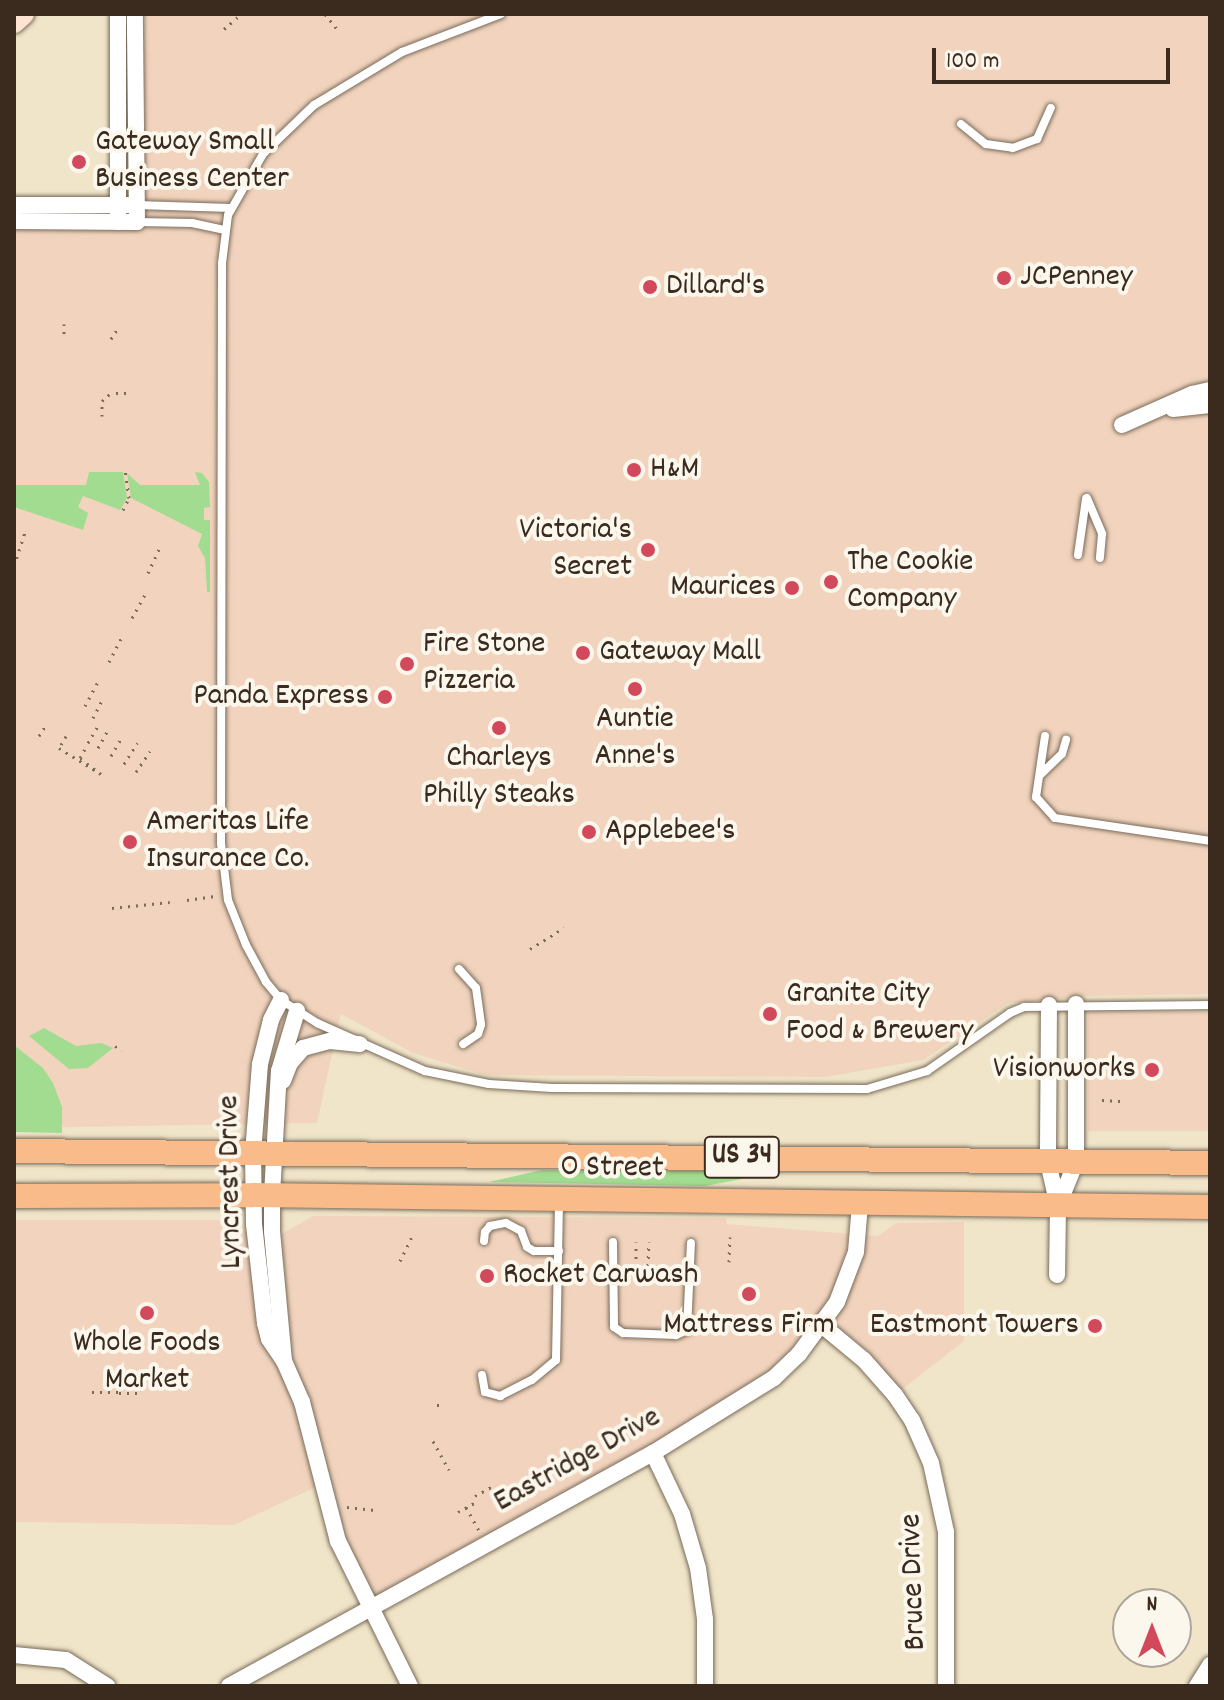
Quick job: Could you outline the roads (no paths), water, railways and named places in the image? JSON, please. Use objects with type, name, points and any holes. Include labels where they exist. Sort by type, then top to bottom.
[{"type":"main road","points":[[14,22],[23,14]]},
{"type":"main road","name":"O Street","points":[[14,1151],[1210,1163]]},
{"type":"main road","name":"O Street","points":[[14,1196],[263,1195],[1210,1207]]},
{"type":"street","points":[[118,14],[118,214]]},
{"type":"street","points":[[14,221],[137,214],[135,14]]},
{"type":"street","points":[[14,205],[118,214]]},
{"type":"street","points":[[1210,390],[1192,394],[1122,425],[1167,410],[1210,405]]},
{"type":"street","name":"Lyncrest Drive","points":[[281,1000],[271,1020],[260,1064],[265,1323],[269,1339],[284,1361],[310,1426],[332,1526],[410,1686]]},
{"type":"street","points":[[1058,1206],[1076,1162],[1076,1004]]},
{"type":"street","points":[[1049,1005],[1048,1162],[1058,1206],[1057,1275]]},
{"type":"street","name":"Lyncrest Drive","points":[[264,1152],[281,1086],[282,1054],[297,1011]]},
{"type":"street","points":[[281,1086],[290,1063],[303,1048],[330,1041],[360,1044]]},
{"type":"street","name":"Eastridge Drive","points":[[229,1686],[653,1453],[774,1378],[823,1326],[850,1274],[857,1244],[860,1204]]},
{"type":"street","name":"Bruce Drive","points":[[823,1326],[864,1360],[895,1395],[912,1420],[931,1463],[946,1532],[946,1686]]},
{"type":"street","points":[[653,1453],[682,1514],[698,1568],[705,1619],[705,1686]]},
{"type":"street","points":[[14,1655],[66,1660],[107,1686]]},
{"type":"street","points":[[1197,1686],[1210,1665]]},
{"type":"lane","points":[[501,14],[402,52],[328,95],[291,124],[263,154],[231,208],[225,230],[222,311],[222,862],[236,923],[255,964],[281,1000],[360,1044],[425,1071],[489,1084],[846,1090],[913,1078],[944,1062],[1010,1013],[1049,1005],[1210,1005]]},
{"type":"lane","points":[[961,124],[986,144],[1013,148],[1037,139],[1051,108]]},
{"type":"lane","points":[[137,214],[231,208]]},
{"type":"lane","points":[[137,214],[225,230]]},
{"type":"lane","points":[[1078,555],[1087,498],[1102,534],[1100,558]]},
{"type":"lane","points":[[1045,736],[1036,797],[1055,818],[1210,841]]},
{"type":"lane","points":[[1039,776],[1062,754],[1066,740]]},
{"type":"lane","points":[[459,969],[476,988],[481,1025],[478,1034],[463,1044]]},
{"type":"lane","points":[[482,1375],[485,1392],[500,1396],[532,1380],[556,1360],[559,1200]]},
{"type":"lane","points":[[484,1241],[485,1232],[490,1226],[506,1223],[521,1231],[527,1247],[534,1251],[559,1251]]},
{"type":"lane","points":[[613,1242],[614,1327],[623,1333],[676,1335],[687,1330],[691,1243]]},
{"type":"place","name":"Gateway Small Business Center","points":[[79,162]]},
{"type":"place","name":"JCPenney","points":[[1004,278]]},
{"type":"place","name":"Dillard's","points":[[650,287]]},
{"type":"place","name":"H&M","points":[[634,470]]},
{"type":"place","name":"Victoria's Secret","points":[[648,550]]},
{"type":"place","name":"The Cookie Company","points":[[831,582]]},
{"type":"place","name":"Maurices","points":[[792,588]]},
{"type":"place","name":"Gateway Mall","points":[[583,653]]},
{"type":"place","name":"Fire Stone Pizzeria","points":[[407,664]]},
{"type":"place","name":"Auntie Anne's","points":[[635,689]]},
{"type":"place","name":"Panda Express","points":[[385,697]]},
{"type":"place","name":"Charleys Philly Steaks","points":[[499,728]]},
{"type":"place","name":"Applebee's","points":[[589,832]]},
{"type":"place","name":"Ameritas Life Insurance Co.","points":[[130,842]]},
{"type":"place","name":"Granite City Food & Brewery","points":[[770,1014]]},
{"type":"place","name":"Visionworks","points":[[1152,1070]]},
{"type":"place","name":"Rocket Carwash","points":[[487,1276]]},
{"type":"place","name":"Mattress Firm","points":[[749,1294]]},
{"type":"place","name":"Whole Foods Market","points":[[147,1313]]},
{"type":"place","name":"Eastmont Towers","points":[[1095,1326]]}]
